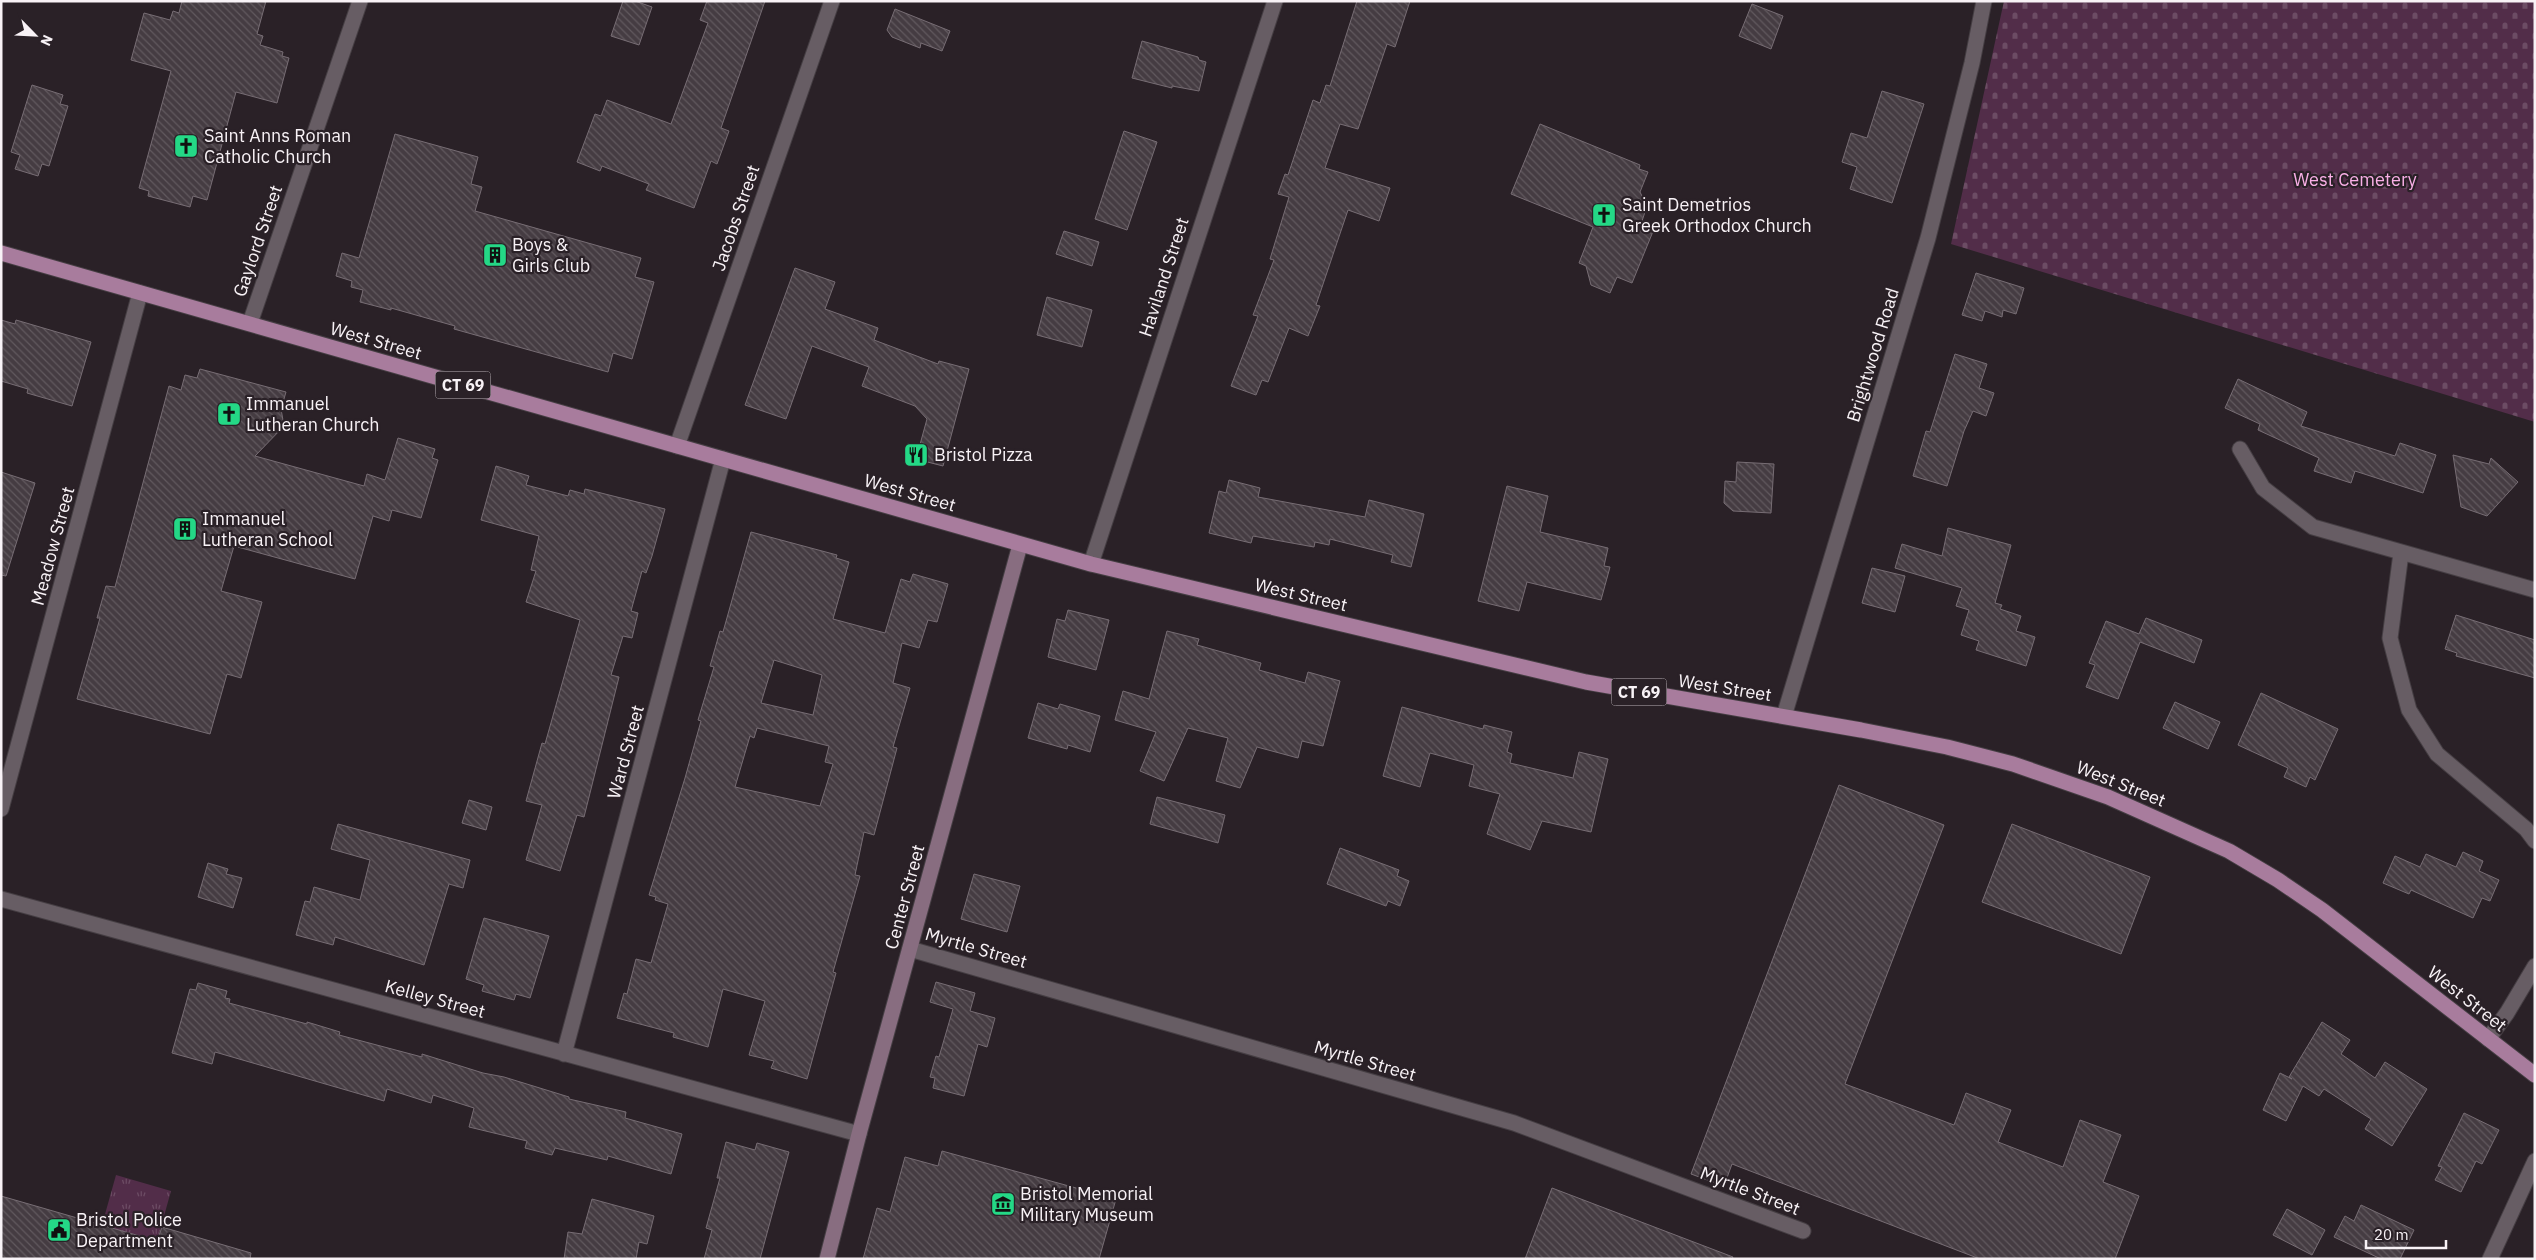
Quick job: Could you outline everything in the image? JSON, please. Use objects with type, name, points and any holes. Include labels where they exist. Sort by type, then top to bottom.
[{"type":"main road","name":"West Street","points":[[1,253],[1091,564],[1586,682],[1784,716],[1947,747],[2013,764],[2108,797],[2229,851],[2278,880],[2322,910],[2535,1076]]},
{"type":"street","name":"Gaylord Street","points":[[250,323],[360,1]]},
{"type":"street","name":"Jacobs Street","points":[[676,446],[832,1]]},
{"type":"street","name":"Haviland Street","points":[[1091,564],[1275,1]]},
{"type":"street","name":"Brightwood Road","points":[[1784,716],[1928,238],[1972,63],[1984,1]]},
{"type":"street","name":"Meadow Street","points":[[2,804],[140,293]]},
{"type":"street","points":[[2240,449],[2263,488],[2313,527],[2401,554],[2535,590]]},
{"type":"street","name":"Ward Street","points":[[564,1054],[723,459]]},
{"type":"street","name":"Center Street","points":[[827,1259],[859,1134],[1020,545]]},
{"type":"street","points":[[2401,554],[2390,638],[2408,710],[2437,754],[2526,829],[2535,840]]},
{"type":"street","name":"Kelley Street","points":[[1,899],[859,1134]]},
{"type":"street","name":"Myrtle Street","points":[[910,949],[1514,1123],[1803,1231]]},
{"type":"street","points":[[2488,1039],[2535,966]]},
{"type":"street","points":[[2490,1259],[2535,1161]]},
{"type":"green space","name":"West Cemetery","points":[[2004,1],[2535,1],[2535,422],[1951,244]]},
{"type":"green space","points":[[116,1175],[171,1191],[152,1259],[102,1225]]},
{"type":"building","name":"Saint Anns Roman Catholic Church","points":[[182,1],[266,1],[257,34],[263,36],[260,45],[283,52],[282,56],[289,58],[277,103],[236,92],[207,200],[193,196],[190,207],[148,196],[149,191],[139,188],[171,71],[131,60],[144,13],[170,20],[173,11],[179,13]]},
{"type":"building","points":[[623,1],[635,1],[652,7],[639,45],[611,36]]},
{"type":"building","points":[[707,1],[765,1],[721,128],[729,131],[717,164],[711,161],[694,208],[646,190],[649,184],[602,166],[600,171],[577,162],[595,114],[601,116],[607,100],[671,124],[708,23],[700,20]]},
{"type":"building","points":[[1357,1],[1410,1],[1395,47],[1387,44],[1358,129],[1340,124],[1325,168],[1390,188],[1379,221],[1348,210],[1316,305],[1320,306],[1308,336],[1289,328],[1268,382],[1262,380],[1256,395],[1231,386],[1258,316],[1253,315],[1274,260],[1270,259],[1289,197],[1278,194],[1285,174],[1288,175],[1313,100],[1320,103],[1326,85],[1330,86]]},
{"type":"building","points":[[1752,4],[1783,16],[1771,49],[1739,36]]},
{"type":"building","points":[[895,9],[950,31],[942,51],[921,43],[920,48],[892,37],[887,30]]},
{"type":"building","points":[[1142,41],[1198,57],[1199,60],[1206,62],[1199,91],[1172,86],[1172,88],[1132,78]]},
{"type":"building","points":[[32,85],[63,95],[60,104],[68,106],[49,166],[42,164],[38,176],[15,169],[20,155],[11,152]]},
{"type":"building","points":[[1882,91],[1924,104],[1892,203],[1850,189],[1857,167],[1842,162],[1851,133],[1867,138]]},
{"type":"building","name":"Saint Demetrios Greek Orthodox Church","points":[[1540,124],[1640,165],[1639,169],[1648,172],[1640,192],[1647,206],[1641,224],[1654,229],[1632,283],[1617,277],[1610,293],[1591,285],[1586,266],[1579,263],[1593,227],[1511,194]]},
{"type":"building","points":[[1124,131],[1157,142],[1127,230],[1095,219]]},
{"type":"building","name":"Boys & Girls Club","points":[[395,134],[478,157],[471,184],[482,187],[475,211],[641,258],[635,277],[654,282],[632,359],[613,353],[608,372],[454,329],[455,326],[391,308],[391,310],[360,302],[363,290],[351,287],[352,281],[336,276],[342,253],[359,258]]},
{"type":"building","points":[[1064,231],[1099,242],[1092,266],[1056,254]]},
{"type":"building","points":[[795,268],[835,282],[825,309],[878,328],[874,340],[938,364],[939,361],[969,369],[943,466],[916,459],[927,419],[915,406],[862,386],[869,367],[812,346],[786,419],[745,405]]},
{"type":"building","points":[[1976,273],[2024,288],[2016,314],[2003,310],[2002,317],[1985,311],[1982,321],[1962,315]]},
{"type":"building","points":[[1047,297],[1092,310],[1082,347],[1037,335]]},
{"type":"building","points":[[1,320],[15,324],[16,320],[91,342],[72,406],[27,393],[28,389],[1,381]]},
{"type":"building","points":[[1955,354],[1987,364],[1979,388],[1994,393],[1986,416],[1973,411],[1964,431],[1947,486],[1913,476],[1926,431],[1930,432]]},
{"type":"building","points":[[200,369],[286,392],[281,409],[284,426],[255,456],[364,486],[367,474],[385,480],[398,438],[435,449],[432,458],[438,460],[421,518],[392,510],[389,521],[373,516],[355,579],[234,546],[221,591],[262,602],[241,678],[227,674],[210,734],[77,699],[100,618],[97,618],[106,586],[115,587],[169,386],[181,390],[185,375],[197,378]]},
{"type":"building","points":[[2238,379],[2307,412],[2301,426],[2395,456],[2400,443],[2436,455],[2423,493],[2355,471],[2351,483],[2314,471],[2319,458],[2258,430],[2260,424],[2225,408]]},
{"type":"building","points":[[2453,455],[2489,464],[2491,458],[2518,482],[2487,516],[2461,507]]},
{"type":"building","points":[[1737,462],[1774,464],[1771,513],[1733,511],[1724,503],[1725,481],[1736,482]]},
{"type":"building","points":[[496,466],[529,476],[526,485],[568,496],[570,490],[584,494],[585,489],[665,509],[652,556],[646,573],[642,571],[631,611],[638,613],[632,638],[623,636],[611,675],[619,677],[584,817],[577,815],[560,871],[526,860],[542,805],[526,801],[542,743],[545,744],[580,620],[526,602],[536,571],[531,570],[539,536],[481,520]]},
{"type":"building","points":[[1,472],[35,483],[6,576],[1,575]]},
{"type":"building","points":[[1229,480],[1260,488],[1258,497],[1365,517],[1369,500],[1424,514],[1411,567],[1391,562],[1393,555],[1330,539],[1329,545],[1315,542],[1314,547],[1253,536],[1251,543],[1209,533],[1219,491],[1226,493]]},
{"type":"building","points":[[1507,486],[1548,496],[1540,532],[1608,548],[1604,566],[1610,567],[1601,600],[1527,582],[1519,611],[1478,601]]},
{"type":"building","points":[[1948,528],[2011,545],[1995,603],[2002,605],[2000,609],[2021,616],[2016,631],[2035,637],[2026,666],[1976,650],[1979,641],[1961,635],[1969,610],[1956,606],[1962,588],[1895,568],[1902,544],[1942,556]]},
{"type":"building","points":[[751,532],[837,555],[836,558],[849,562],[833,619],[885,633],[901,579],[910,582],[913,574],[948,584],[937,622],[928,620],[919,648],[902,643],[893,683],[910,688],[893,747],[897,748],[874,835],[864,832],[855,875],[860,876],[833,972],[836,973],[807,1079],[771,1068],[774,1061],[749,1055],[765,1001],[723,989],[708,1047],[673,1037],[674,1033],[617,1018],[624,993],[627,994],[636,959],[651,963],[668,904],[655,900],[656,897],[649,895],[701,721],[698,720],[714,667],[710,666],[720,631],[723,632]],"holes":[[[774,660],[822,675],[813,715],[761,703]],[[757,728],[829,746],[825,762],[833,764],[820,806],[735,787],[750,736],[754,738]]]},
{"type":"building","points":[[1872,568],[1905,576],[1895,612],[1862,603]]},
{"type":"building","points":[[1068,610],[1109,620],[1096,670],[1048,657],[1057,619],[1065,621]]},
{"type":"building","points":[[2456,615],[2535,640],[2535,678],[2456,656],[2457,653],[2445,649]]},
{"type":"building","points":[[2146,618],[2202,640],[2194,663],[2140,642],[2118,699],[2086,687],[2095,665],[2089,663],[2106,621],[2139,634]]},
{"type":"building","points":[[1167,631],[1199,639],[1197,645],[1261,663],[1259,670],[1305,683],[1308,672],[1340,681],[1323,746],[1302,741],[1298,758],[1257,747],[1240,788],[1216,781],[1228,738],[1188,728],[1164,781],[1140,771],[1156,732],[1115,720],[1123,691],[1149,699]]},
{"type":"building","points":[[2261,693],[2338,729],[2315,780],[2310,777],[2306,787],[2284,777],[2288,768],[2238,745]]},
{"type":"building","points":[[2175,702],[2220,722],[2208,749],[2163,728]]},
{"type":"building","points":[[1038,703],[1058,709],[1060,704],[1100,716],[1090,752],[1068,745],[1067,749],[1028,738]]},
{"type":"building","points":[[1402,707],[1483,729],[1484,725],[1512,732],[1507,752],[1512,754],[1510,763],[1573,778],[1579,752],[1608,759],[1591,832],[1542,821],[1530,850],[1487,834],[1500,794],[1469,786],[1474,765],[1430,753],[1420,787],[1383,776]]},
{"type":"building","points":[[1839,785],[1944,825],[1845,1084],[1954,1125],[1966,1093],[2011,1110],[1998,1142],[2063,1167],[2080,1120],[2121,1135],[2103,1182],[2139,1196],[2115,1259],[1980,1259],[1732,1164],[1724,1186],[1691,1174]]},
{"type":"building","points":[[1157,797],[1225,815],[1218,843],[1150,824]]},
{"type":"building","points":[[469,800],[492,807],[486,830],[462,823]]},
{"type":"building","points":[[338,824],[470,860],[463,888],[449,884],[424,965],[335,937],[333,945],[296,935],[305,901],[310,902],[314,887],[360,900],[370,860],[331,849]]},
{"type":"building","points":[[2012,824],[2150,877],[2121,954],[1982,902]]},
{"type":"building","points":[[1340,848],[1399,870],[1397,876],[1409,881],[1400,906],[1388,901],[1386,906],[1327,884]]},
{"type":"building","points":[[2463,852],[2483,861],[2479,871],[2499,880],[2490,901],[2482,898],[2473,918],[2411,890],[2409,894],[2383,883],[2395,856],[2420,867],[2426,854],[2456,867]]},
{"type":"building","points":[[208,863],[228,869],[226,874],[242,878],[233,908],[198,897]]},
{"type":"building","points":[[974,874],[1020,886],[1007,932],[961,919]]},
{"type":"building","points":[[484,918],[549,936],[530,998],[516,994],[514,1000],[482,991],[484,985],[466,979]]},
{"type":"building","points":[[936,982],[975,993],[970,1011],[995,1018],[987,1047],[978,1044],[964,1096],[933,1088],[935,1078],[930,1077],[936,1056],[939,1057],[953,1009],[930,1002]]},
{"type":"building","points":[[198,983],[227,991],[225,998],[230,999],[229,1003],[307,1024],[307,1022],[340,1032],[339,1035],[422,1057],[422,1054],[483,1073],[504,1077],[569,1097],[569,1099],[626,1112],[625,1118],[682,1134],[671,1174],[608,1156],[607,1160],[555,1148],[552,1155],[525,1148],[527,1141],[469,1127],[474,1108],[433,1095],[431,1103],[387,1089],[384,1101],[215,1052],[212,1064],[172,1053],[190,989],[196,990]]},
{"type":"building","points":[[2322,1022],[2350,1040],[2341,1054],[2375,1078],[2385,1062],[2427,1089],[2392,1146],[2365,1129],[2371,1119],[2324,1089],[2319,1096],[2303,1086],[2286,1121],[2263,1110],[2280,1073],[2292,1079],[2289,1077]]},
{"type":"building","points":[[2464,1113],[2499,1130],[2482,1164],[2476,1161],[2461,1192],[2435,1180],[2442,1167],[2438,1166]]},
{"type":"building","points":[[726,1142],[755,1150],[757,1143],[789,1152],[760,1259],[704,1259],[712,1230],[706,1228],[720,1178],[717,1178]]},
{"type":"building","name":"Bristol Memorial Military Museum","points":[[942,1151],[1116,1199],[1099,1259],[863,1259],[877,1208],[890,1212],[905,1157],[938,1166]]},
{"type":"building","points":[[1552,1188],[1733,1257],[1732,1259],[1525,1259]]},
{"type":"building","name":"Bristol Police Department","points":[[1,1196],[157,1241],[162,1227],[251,1253],[250,1259],[1,1259]]},
{"type":"building","points":[[592,1199],[654,1216],[647,1244],[639,1242],[636,1259],[564,1259],[568,1232],[582,1234]]},
{"type":"building","points":[[2361,1205],[2414,1230],[2400,1259],[2381,1259],[2334,1237],[2345,1216],[2354,1221]]},
{"type":"building","points":[[2287,1209],[2325,1230],[2312,1255],[2273,1235]]},
{"type":"place","name":"Saint Anns Roman Catholic Church","points":[[186,146]]},
{"type":"place","name":"Saint Demetrios Greek Orthodox Church","points":[[1604,215]]},
{"type":"place","name":"Boys & Girls Club","points":[[495,255]]},
{"type":"place","name":"Immanuel Lutheran Church","points":[[229,414]]},
{"type":"place","name":"Bristol Pizza","points":[[916,455]]},
{"type":"place","name":"Immanuel Lutheran School","points":[[185,529]]},
{"type":"place","name":"Bristol Memorial Military Museum","points":[[1003,1204]]},
{"type":"place","name":"Bristol Police Department","points":[[59,1230]]}]
